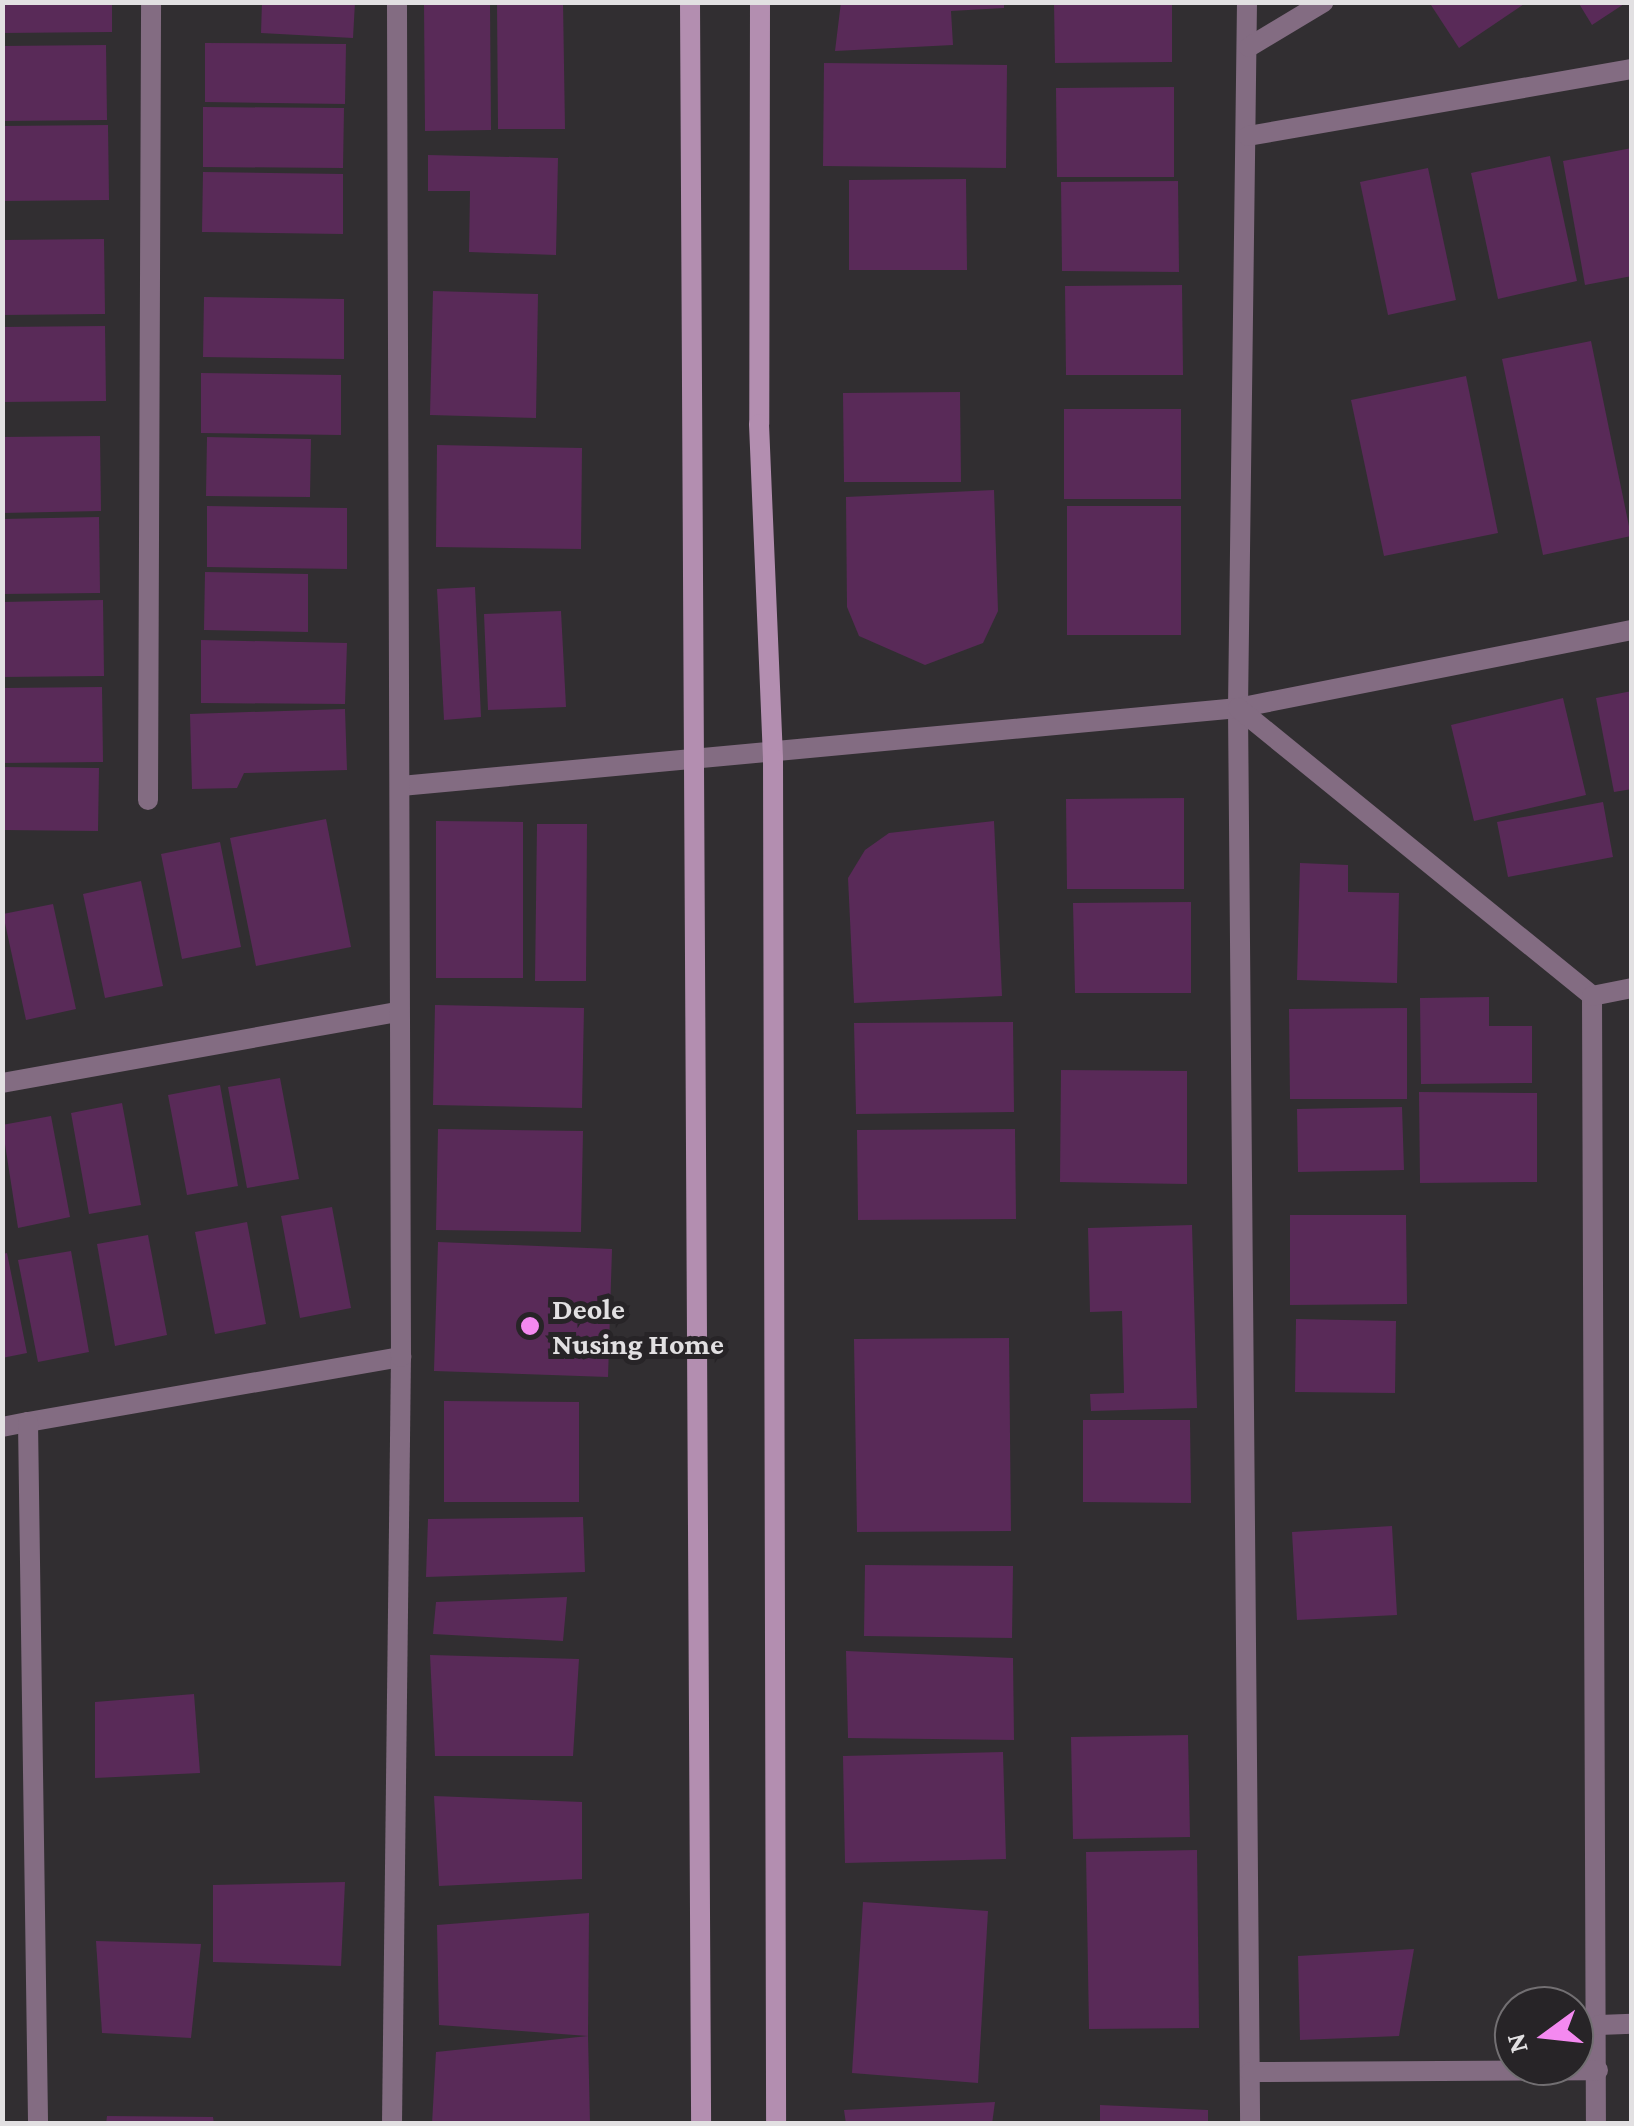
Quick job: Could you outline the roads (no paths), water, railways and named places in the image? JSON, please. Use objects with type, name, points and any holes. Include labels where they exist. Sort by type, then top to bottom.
[{"type":"main road","points":[[690,2],[688,759],[701,2124]]},
{"type":"main road","points":[[760,2],[760,424],[773,758],[776,2124]]},
{"type":"street","points":[[148,800],[151,2]]},
{"type":"street","points":[[392,2124],[401,1357],[397,2]]},
{"type":"street","points":[[1247,2],[1238,708],[1250,2124]]},
{"type":"street","points":[[1249,47],[1324,2]]},
{"type":"street","points":[[1248,136],[1632,70]]},
{"type":"street","points":[[401,786],[688,759],[773,758],[1238,708],[1632,630]]},
{"type":"street","points":[[1238,708],[1592,996]]},
{"type":"street","points":[[1592,996],[1632,988]]},
{"type":"street","points":[[1592,996],[1599,2025],[1596,2124]]},
{"type":"street","points":[[2,1083],[398,1012]]},
{"type":"street","points":[[2,1426],[401,1357]]},
{"type":"street","points":[[28,1422],[38,2124]]},
{"type":"street","points":[[1599,2025],[1632,2024]]},
{"type":"street","points":[[1250,2072],[1598,2070]]},
{"type":"place","name":"Deole Nusing Home","points":[[530,1326]]}]
